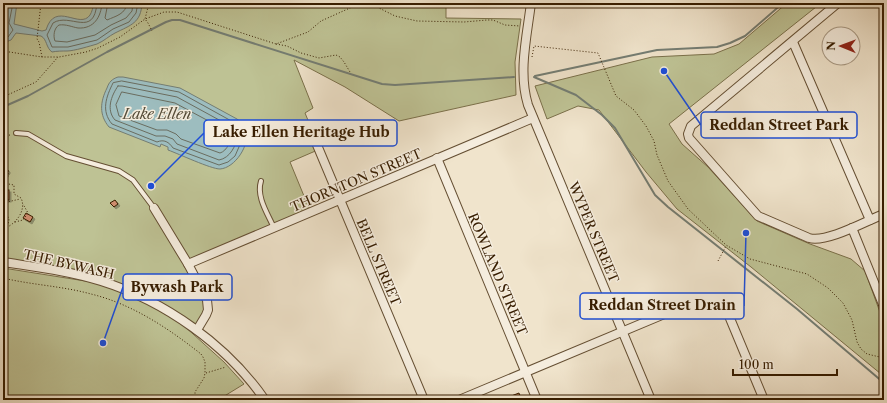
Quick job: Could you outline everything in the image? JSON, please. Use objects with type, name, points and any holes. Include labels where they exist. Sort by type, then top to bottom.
[{"type":"street","name":"WYPER STREET","points":[[531,3],[527,59],[523,75],[528,105],[651,400]]},
{"type":"street","points":[[838,3],[691,126],[688,134],[691,142],[754,212],[763,219],[814,239],[824,238],[884,214]]},
{"type":"street","points":[[793,42],[870,220]]},
{"type":"street","name":"THORNTON STREET","points":[[188,264],[534,118]]},
{"type":"street","name":"BELL STREET","points":[[312,133],[424,400]]},
{"type":"street","name":"ROWLAND STREET","points":[[437,158],[537,400]]},
{"type":"street","points":[[154,208],[188,264],[204,294],[208,305],[206,315],[197,330]]},
{"type":"street","points":[[852,228],[884,307]]},
{"type":"street","name":"THE BYWASH","points":[[3,262],[41,268],[101,281],[137,295],[168,311],[197,330],[234,364],[263,397]]},
{"type":"street","points":[[459,400],[693,302],[710,299],[720,305],[732,323],[764,400]]},
{"type":"lane","points":[[16,133],[28,134],[66,156],[119,171],[133,180],[154,208]]},
{"type":"lane","points":[[261,181],[259,188],[260,195],[274,228]]},
{"type":"path","points":[[41,3],[37,37],[40,42],[42,57]]},
{"type":"path","points":[[144,19],[149,3]]},
{"type":"path","points":[[276,44],[308,32],[321,21],[361,3]]},
{"type":"path","points":[[369,3],[394,16],[417,21],[464,22],[494,20],[505,25],[522,26]]},
{"type":"path","points":[[3,51],[42,57],[59,57],[98,48],[120,37],[144,19],[164,12],[172,11],[276,44],[287,46],[300,53],[319,58],[336,55],[342,59],[350,72]]},
{"type":"path","points":[[144,19],[152,31]]},
{"type":"path","points":[[527,59],[532,58],[534,46],[598,53],[616,96],[634,110],[646,126],[654,141],[661,165],[668,181],[688,209],[726,246],[750,259],[806,274],[828,288],[843,302],[852,320],[857,342],[862,349],[867,354],[884,358]]},
{"type":"path","points":[[3,97],[36,82],[59,57]]},
{"type":"path","points":[[3,136],[9,136],[16,133]]},
{"type":"path","points":[[3,144],[9,136]]},
{"type":"path","points":[[3,163],[8,170],[6,184]]},
{"type":"path","points":[[3,187],[3,183],[14,185],[14,194],[21,198],[21,211],[15,222]]},
{"type":"path","points":[[3,203],[21,198]]},
{"type":"path","points":[[3,229],[15,222],[23,220],[28,213],[22,203]]},
{"type":"path","points":[[3,212],[7,215],[9,220],[8,225],[3,229]]},
{"type":"path","points":[[719,261],[726,246]]},
{"type":"path","points":[[3,278],[92,294],[128,307],[172,332],[201,354],[205,362],[204,378],[195,392],[195,400]]},
{"type":"path","points":[[205,373],[234,364]]},
{"type":"green space","points":[[3,3],[446,3],[446,18],[521,19],[515,62],[516,95],[399,121],[345,87],[294,60],[313,108],[305,113],[320,149],[290,162],[311,213],[189,265],[208,300],[198,330],[182,319],[101,281],[3,261]]},
{"type":"green space","points":[[787,3],[821,3],[669,124],[682,144],[708,167],[757,221],[810,244],[851,259],[865,271],[881,315],[884,328],[881,374],[751,267],[677,209],[646,172],[599,110],[578,106],[547,119],[535,86],[652,57],[714,54],[739,44]]},
{"type":"green space","points":[[3,268],[98,283],[143,301],[182,324],[224,362],[244,384],[218,400],[3,400]]},
{"type":"water","points":[[3,3],[17,3],[14,24],[42,31],[46,30],[50,21],[55,17],[61,16],[86,19],[91,14],[94,3],[142,3],[140,15],[134,22],[100,43],[74,50],[52,52],[41,36],[16,33],[11,40],[3,43]]},
{"type":"water","name":"Lake Ellen","points":[[118,77],[180,88],[237,119],[245,127],[247,137],[246,143],[240,155],[231,165],[220,169],[202,164],[168,150],[168,147],[161,144],[160,147],[109,127],[103,118],[102,103],[109,84],[112,80]]},
{"type":"building","points":[[5,168],[8,170],[6,174],[3,173]]},
{"type":"building","points":[[3,190],[9,190],[9,200],[3,200]]},
{"type":"building","points":[[115,200],[118,204],[114,207],[110,203]]},
{"type":"building","points":[[26,213],[33,217],[30,222],[23,218]]},
{"type":"building","points":[[519,393],[521,400],[519,400],[517,396],[507,400],[506,398]]},
{"type":"building","points":[[517,396],[519,400],[508,400]]},
{"type":"waterway","points":[[535,76],[657,50],[717,47],[745,36],[783,3]]},
{"type":"waterway","points":[[3,107],[28,96],[107,52],[172,20],[180,20],[382,84],[395,85],[514,77]]},
{"type":"waterway","points":[[534,77],[576,95],[602,115],[615,128],[655,195],[668,207],[797,309],[884,383]]},
{"type":"place","name":"Reddan Street Park","points":[[664,71]]},
{"type":"place","name":"Lake Ellen Heritage Hub","points":[[151,186]]},
{"type":"place","name":"Reddan Street Drain","points":[[746,233]]},
{"type":"place","name":"Bywash Park","points":[[103,343]]}]
